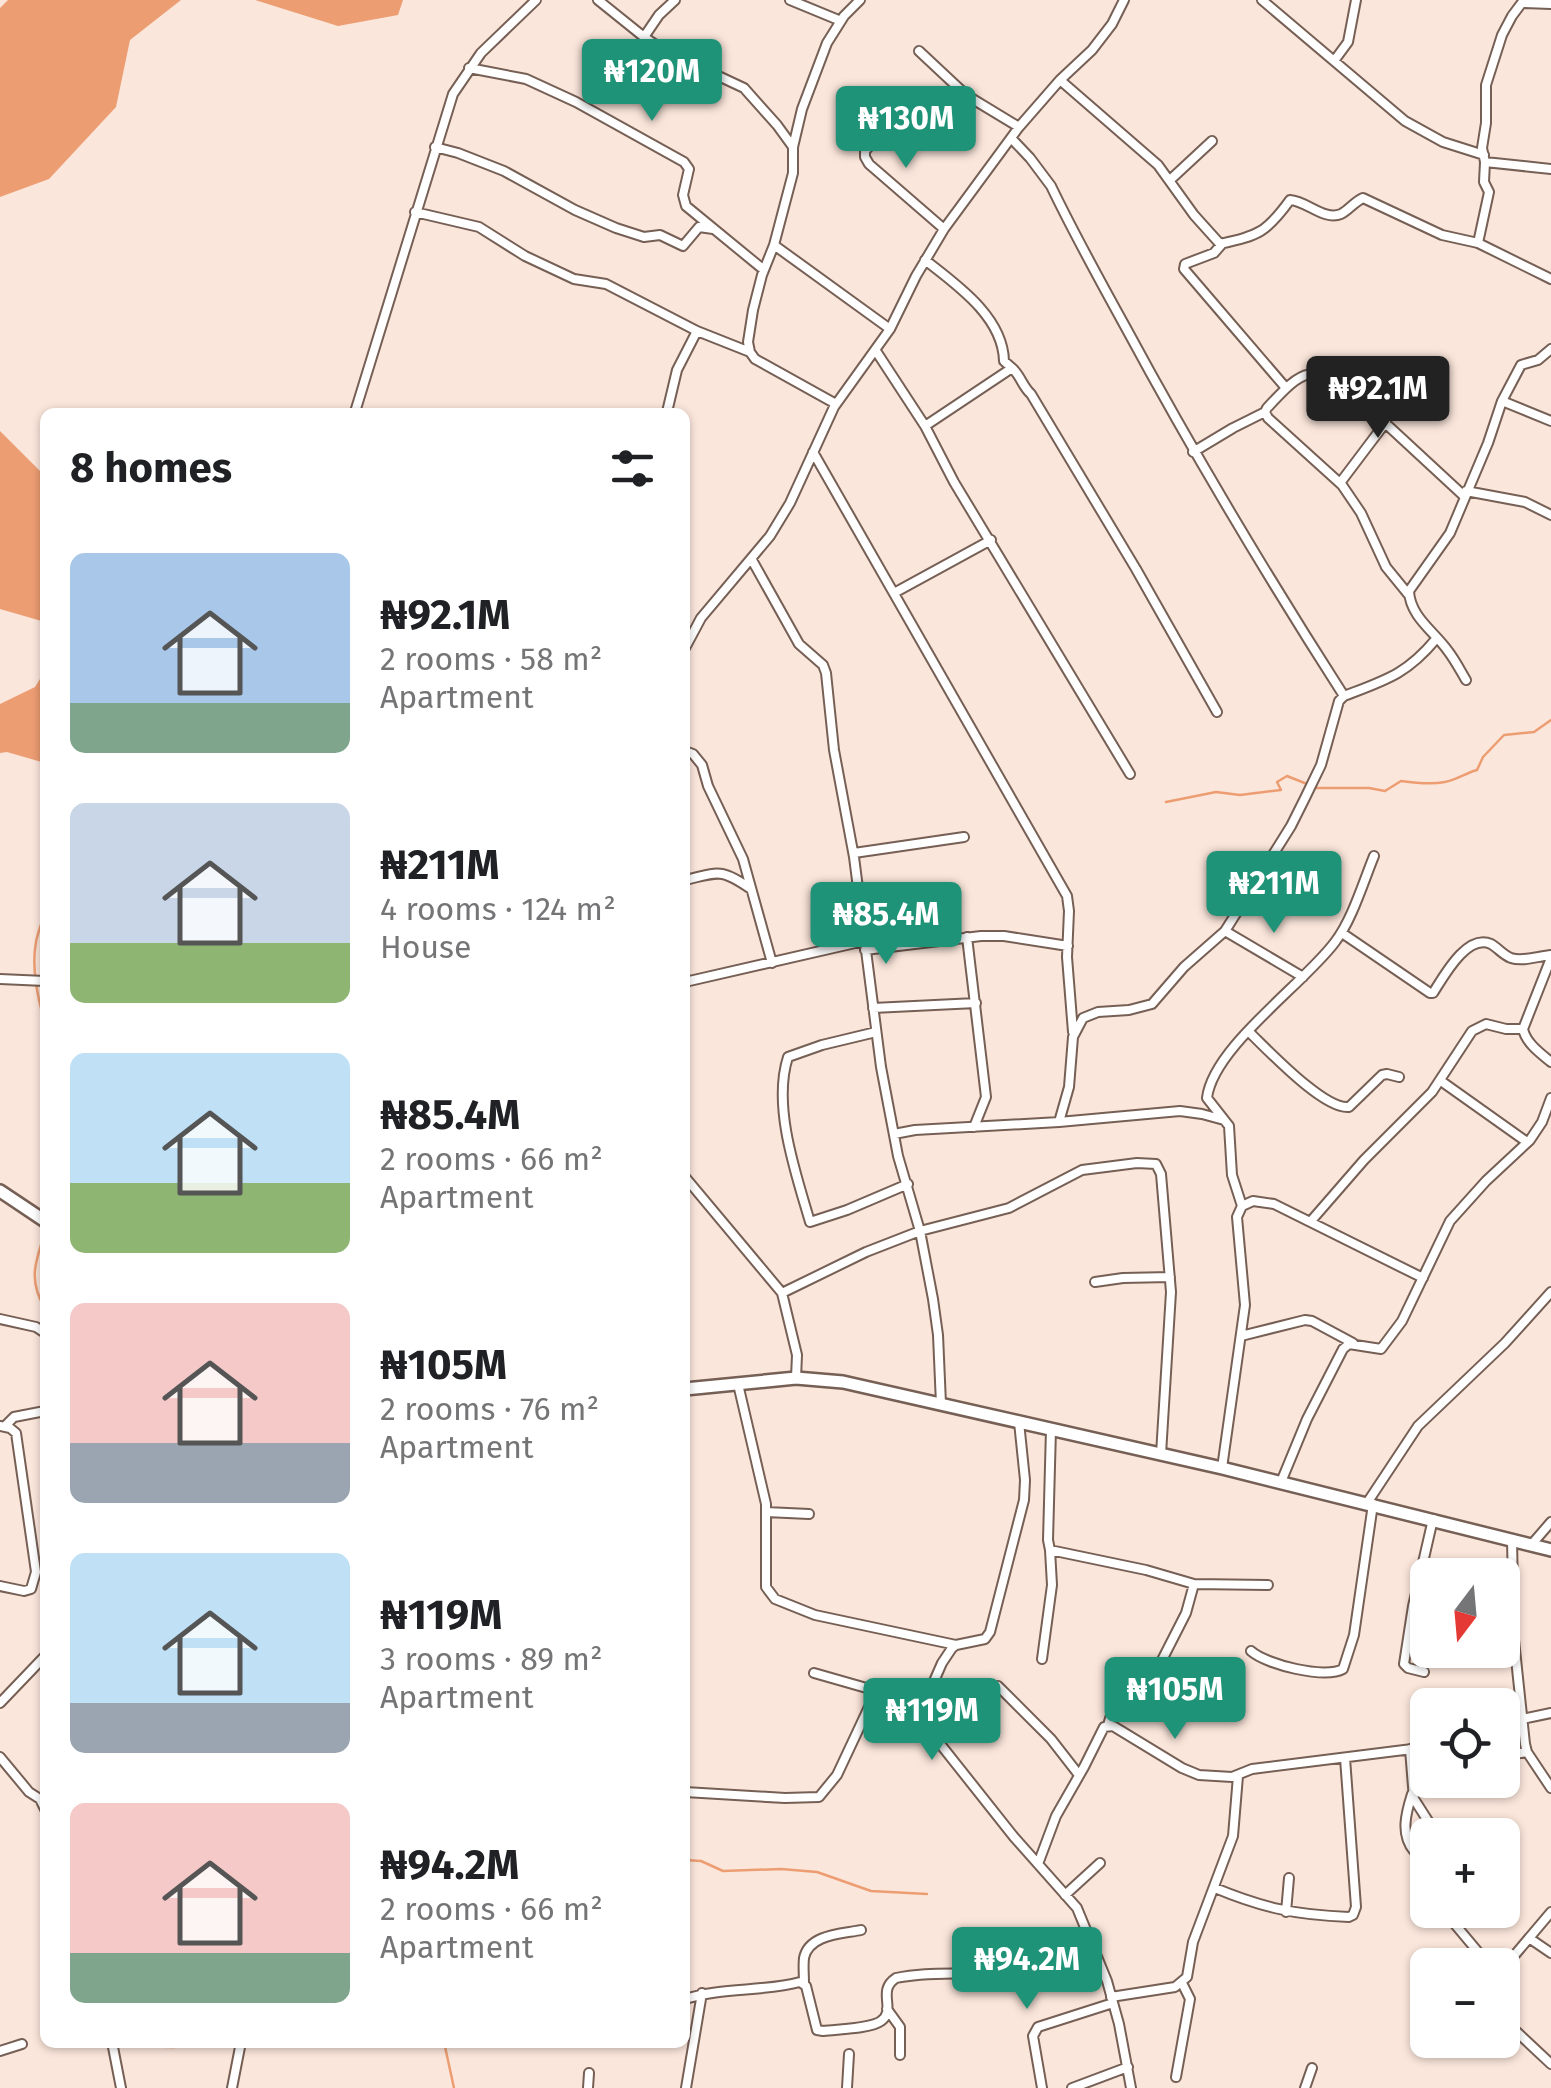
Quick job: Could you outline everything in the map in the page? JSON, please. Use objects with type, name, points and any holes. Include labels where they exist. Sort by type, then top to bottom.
[{"type":"main road","points":[[0,1191],[40,1218]]},
{"type":"main road","points":[[690,1389],[796,1378],[843,1382],[1222,1468],[1551,1550]]},
{"type":"street","points":[[356,408],[453,94],[481,53],[536,0]]},
{"type":"street","points":[[598,0],[665,50],[744,88],[792,147]]},
{"type":"street","points":[[644,37],[659,15],[676,0]]},
{"type":"street","points":[[790,0],[841,21]]},
{"type":"street","points":[[836,404],[755,359],[748,342],[753,310],[793,173],[792,147],[802,108],[827,43],[860,0]]},
{"type":"street","points":[[690,636],[770,536],[790,503],[836,404],[890,329],[944,230],[1019,127],[1092,50],[1124,0]]},
{"type":"street","points":[[1262,0],[1406,121],[1484,158],[1551,169]]},
{"type":"street","points":[[1334,61],[1348,42],[1356,0]]},
{"type":"street","points":[[1478,244],[1489,192],[1484,182],[1486,85],[1502,36],[1524,1],[1551,4]]},
{"type":"street","points":[[919,52],[966,95],[1019,127]]},
{"type":"street","points":[[469,68],[526,79],[684,162],[689,169],[683,202],[764,270]]},
{"type":"street","points":[[1060,80],[1158,165],[1220,244]]},
{"type":"street","points":[[901,111],[865,150],[865,157],[944,230]]},
{"type":"street","points":[[1010,138],[1051,186],[1193,452],[1344,696]]},
{"type":"street","points":[[1170,180],[1212,141]]},
{"type":"street","points":[[435,148],[504,171],[575,210],[644,237],[660,235],[683,246],[699,227],[713,228]]},
{"type":"street","points":[[1220,244],[1258,234],[1270,226],[1290,200],[1296,199],[1322,213],[1339,215],[1363,198],[1442,234],[1478,244],[1551,279]]},
{"type":"street","points":[[415,212],[487,230],[524,256],[574,280],[606,284],[696,331],[750,352]]},
{"type":"street","points":[[1220,244],[1214,253],[1185,264],[1184,270],[1286,388]]},
{"type":"street","points":[[774,245],[890,329]]},
{"type":"street","points":[[925,260],[961,288],[986,315],[1004,361],[1019,374],[1217,712]]},
{"type":"street","points":[[667,408],[677,370],[696,331]]},
{"type":"street","points":[[1408,594],[1445,542],[1502,401],[1521,365],[1538,360],[1551,350]]},
{"type":"street","points":[[876,351],[926,426],[954,482],[1130,774]]},
{"type":"street","points":[[926,426],[1012,368]]},
{"type":"street","points":[[1193,452],[1266,412],[1286,388],[1310,372],[1341,385],[1465,494],[1525,502],[1551,515]]},
{"type":"street","points":[[1502,401],[1551,421]]},
{"type":"street","points":[[1266,412],[1340,483],[1361,513],[1386,567],[1466,680]]},
{"type":"street","points":[[1340,483],[1386,422]]},
{"type":"street","points":[[813,452],[1067,896],[1073,1037],[1069,1087],[1059,1122]]},
{"type":"street","points":[[894,593],[990,540]]},
{"type":"street","points":[[752,560],[799,644],[823,665],[826,673],[876,1032],[894,1134],[920,1231],[938,1335],[941,1404]]},
{"type":"street","points":[[1073,1037],[1083,1018],[1152,1004],[1184,967],[1225,932],[1306,798],[1344,696],[1402,672],[1418,661],[1436,639]]},
{"type":"street","points":[[690,752],[702,765],[743,859],[772,964]]},
{"type":"street","points":[[854,853],[964,837]]},
{"type":"street","points":[[1222,1468],[1246,1305],[1237,1217],[1242,1206],[1232,1175],[1230,1133],[1209,1102],[1208,1089],[1218,1067],[1248,1032],[1342,934],[1374,856]]},
{"type":"street","points":[[690,879],[724,873],[751,890]]},
{"type":"street","points":[[1225,932],[1303,977]]},
{"type":"street","points":[[1342,934],[1430,993],[1474,943],[1486,942],[1512,958],[1551,956],[1523,1029],[1524,1035],[1551,1062]]},
{"type":"street","points":[[690,981],[865,946],[1004,936],[1068,946]]},
{"type":"street","points":[[967,937],[986,1097],[974,1127]]},
{"type":"street","points":[[0,979],[39,981]]},
{"type":"street","points":[[873,1008],[976,1003]]},
{"type":"street","points":[[1311,1221],[1441,1080],[1472,1031],[1486,1024],[1523,1029]]},
{"type":"street","points":[[876,1032],[788,1057],[784,1115],[794,1163],[810,1222],[908,1184]]},
{"type":"street","points":[[1248,1032],[1283,1066],[1342,1108],[1350,1107],[1382,1075],[1399,1077]]},
{"type":"street","points":[[1441,1080],[1528,1142]]},
{"type":"street","points":[[1281,1482],[1326,1378],[1346,1346],[1381,1350],[1402,1321],[1450,1220],[1528,1142],[1542,1122],[1551,1098]]},
{"type":"street","points":[[894,1134],[1180,1111],[1224,1120]]},
{"type":"street","points":[[782,1293],[920,1231],[1009,1208],[1082,1170],[1151,1163],[1158,1166],[1161,1174],[1170,1277],[1162,1454]]},
{"type":"street","points":[[690,1184],[782,1293],[797,1355],[796,1378]]},
{"type":"street","points":[[1242,1206],[1265,1202],[1423,1278]]},
{"type":"street","points":[[1095,1282],[1170,1277]]},
{"type":"street","points":[[1251,1651],[1267,1662],[1285,1666],[1334,1673],[1343,1668],[1354,1635],[1370,1504],[1418,1426],[1505,1343],[1551,1292]]},
{"type":"street","points":[[0,1319],[40,1330]]},
{"type":"street","points":[[1241,1336],[1305,1320],[1357,1346]]},
{"type":"street","points":[[738,1384],[763,1490],[766,1587],[775,1599],[815,1615],[956,1645],[985,1639],[995,1616],[1024,1500],[1019,1422]]},
{"type":"street","points":[[0,1586],[31,1589],[36,1572],[16,1432],[2,1426],[14,1417],[40,1412]]},
{"type":"street","points":[[1042,1660],[1053,1576],[1048,1540],[1051,1429]]},
{"type":"street","points":[[766,1512],[809,1514]]},
{"type":"street","points":[[1424,1672],[1404,1664],[1433,1520]]},
{"type":"street","points":[[1532,1544],[1551,1522]]},
{"type":"street","points":[[1512,1539],[1514,1640],[1522,1718],[1528,1752],[1551,1788]]},
{"type":"street","points":[[1050,1550],[1194,1584],[1268,1584]]},
{"type":"street","points":[[1038,1864],[1056,1816],[1108,1725],[1128,1676],[1160,1664],[1186,1613],[1194,1584]]},
{"type":"street","points":[[956,1645],[942,1663],[926,1706],[929,1724],[941,1745],[1077,1908],[1112,2000],[1131,2088]]},
{"type":"street","points":[[0,1703],[40,1661]]},
{"type":"street","points":[[1155,1668],[1190,1699],[1228,1694]]},
{"type":"street","points":[[814,1673],[926,1706]]},
{"type":"street","points":[[998,1686],[1050,1739],[1079,1776]]},
{"type":"street","points":[[690,1792],[819,1796],[837,1776],[876,1692]]},
{"type":"street","points":[[1522,1718],[1551,1713]]},
{"type":"street","points":[[1108,1725],[1199,1775],[1238,1776],[1252,1769],[1410,1749]]},
{"type":"street","points":[[1520,1753],[1528,1752]]},
{"type":"street","points":[[0,1757],[30,1792],[40,1797]]},
{"type":"street","points":[[1215,1888],[1248,1902],[1308,1916],[1349,1917],[1355,1912],[1345,1758]]},
{"type":"street","points":[[1042,2088],[1034,2030],[1112,2000],[1176,1987],[1187,1977],[1194,1942],[1233,1836],[1238,1776]]},
{"type":"street","points":[[1410,1844],[1406,1838],[1406,1818],[1411,1798]]},
{"type":"street","points":[[1065,1895],[1100,1863]]},
{"type":"street","points":[[1286,1912],[1289,1878]]},
{"type":"street","points":[[1520,1949],[1551,1912]]},
{"type":"street","points":[[1458,1928],[1475,1948]]},
{"type":"street","points":[[861,1930],[817,1939],[806,1952],[804,1983],[814,2026],[822,2032],[879,2023],[888,2009]]},
{"type":"street","points":[[900,2055],[900,2027],[888,2009],[886,1993],[890,1980],[1014,1968],[1039,1960],[1088,1934]]},
{"type":"street","points":[[1529,1938],[1551,1954]]},
{"type":"street","points":[[690,1997],[804,1983]]},
{"type":"street","points":[[1176,2077],[1190,1998],[1182,1983]]},
{"type":"street","points":[[686,2088],[702,1993]]},
{"type":"street","points":[[1520,2035],[1551,2064]]},
{"type":"street","points":[[0,2051],[22,2044]]},
{"type":"street","points":[[113,2048],[121,2088]]},
{"type":"street","points":[[232,2088],[240,2048]]},
{"type":"street","points":[[846,2088],[849,2054]]},
{"type":"street","points":[[1072,2088],[1128,2066]]},
{"type":"street","points":[[1305,2088],[1312,2068]]},
{"type":"street","points":[[588,2088],[589,2073]]},
{"type":"shaded area","points":[[8,0],[181,0],[130,40],[116,107],[49,179],[0,197],[0,8]]},
{"type":"shaded area","points":[[255,0],[403,0],[398,15],[338,26]]},
{"type":"shaded area","points":[[0,431],[40,471],[40,621],[0,609]]},
{"type":"shaded area","points":[[40,679],[40,762],[0,753],[0,704],[35,687]]},
{"type":"waterway","points":[[1316,788],[1385,791],[1401,781],[1449,781],[1477,770],[1483,757],[1504,735],[1534,732],[1551,720]]},
{"type":"waterway","points":[[1166,802],[1216,792],[1240,795],[1281,790],[1277,782],[1287,776],[1307,784]]},
{"type":"waterway","points":[[40,928],[34,963],[40,1003]]},
{"type":"waterway","points":[[40,1247],[35,1271],[40,1298]]},
{"type":"waterway","points":[[690,1860],[723,1871],[817,1872],[871,1891],[927,1894]]},
{"type":"waterway","points":[[445,2048],[454,2088]]}]
